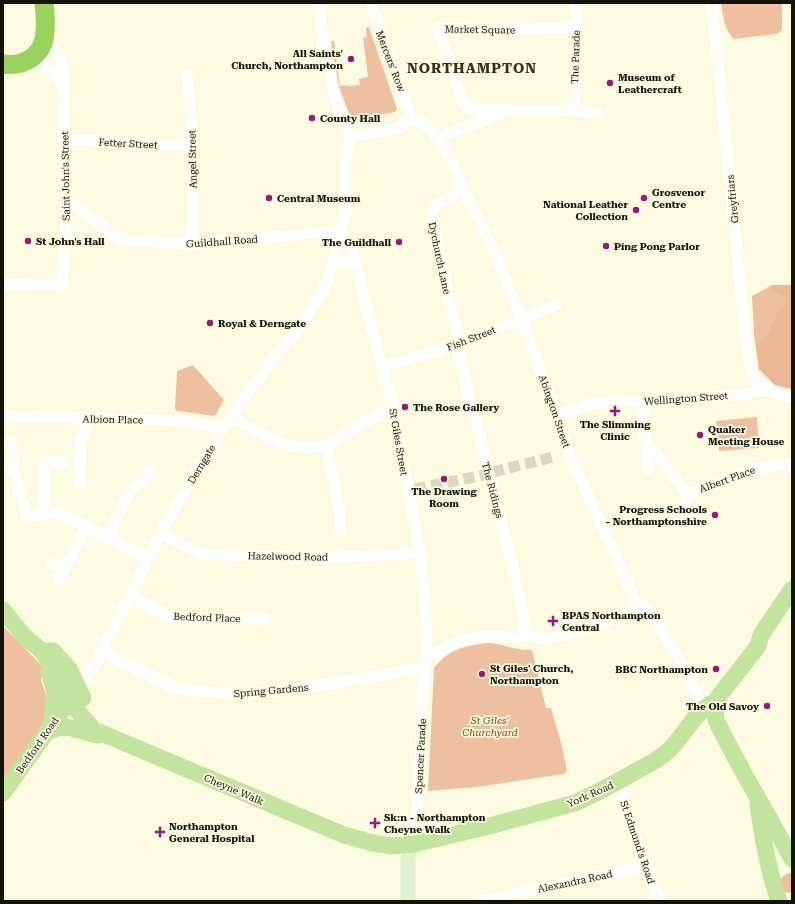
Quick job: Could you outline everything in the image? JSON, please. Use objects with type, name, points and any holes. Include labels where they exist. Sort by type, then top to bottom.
[{"type":"highway","name":"Saint John's Street","points":[[44,3],[45,33]]},
{"type":"highway","points":[[3,64],[20,64],[30,60],[40,50],[45,33]]},
{"type":"main road","points":[[758,646],[761,635],[792,589]]},
{"type":"main road","points":[[781,896],[779,873],[792,861],[773,823],[757,797],[719,726],[710,704],[719,696],[758,646],[767,640],[792,608]]},
{"type":"main road","points":[[3,610],[24,636],[44,656],[55,693],[50,728],[72,727],[96,735],[109,735]]},
{"type":"main road","name":"Cheyne Walk","points":[[44,656],[53,651],[69,670],[75,693],[75,708],[94,730],[344,835],[391,846],[414,844]]},
{"type":"main road","name":"Bedford Road","points":[[3,793],[75,693]]},
{"type":"main road","name":"York Road","points":[[414,844],[575,803],[618,782],[662,756],[679,740],[688,726],[710,704]]},
{"type":"main road","points":[[679,740],[701,728],[719,726]]},
{"type":"main road","points":[[757,797],[765,850],[781,896]]},
{"type":"street","points":[[318,3],[320,23],[333,89],[345,126],[353,137],[399,128],[405,124],[408,119]]},
{"type":"street","name":"Mercers' Row","points":[[371,3],[405,98],[409,112],[408,119]]},
{"type":"street","name":"The Parade","points":[[574,111],[577,27],[576,3]]},
{"type":"street","name":"Greyfriars","points":[[712,3],[745,332],[750,361],[755,378],[767,389]]},
{"type":"street","name":"Market Square","points":[[460,130],[467,118],[438,28],[509,30],[577,27]]},
{"type":"street","name":"Saint John's Street","points":[[3,284],[62,286],[67,202],[64,182],[64,73],[59,56],[45,33]]},
{"type":"street","name":"Saint John's Street","points":[[30,60],[45,66],[56,73],[63,89]]},
{"type":"street","name":"Angel Street","points":[[187,74],[193,144],[192,244]]},
{"type":"street","points":[[463,103],[469,108],[477,110],[574,111],[598,114]]},
{"type":"street","points":[[437,138],[508,111]]},
{"type":"street","name":"Abington Street","points":[[408,119],[422,122],[434,132],[460,178],[462,188],[494,251],[521,318],[557,414],[569,454],[638,606]]},
{"type":"street","name":"Derngate","points":[[75,693],[95,664],[161,533],[223,427],[276,355],[299,328],[326,284],[339,237],[346,203],[346,156],[348,145],[353,137]]},
{"type":"street","name":"Fetter Street","points":[[64,138],[134,144],[180,146],[193,144]]},
{"type":"street","name":"Dychurch Lane","points":[[457,344],[458,337],[439,255],[432,210],[438,203],[456,195],[462,188]]},
{"type":"street","name":"Guildhall Road","points":[[67,202],[81,210],[115,236],[128,240],[192,244],[325,232],[339,237]]},
{"type":"street","name":"St Giles Street","points":[[339,237],[346,243],[353,253],[392,399],[392,405],[411,490],[420,553],[426,612],[426,655]]},
{"type":"street","points":[[332,265],[345,260],[357,268]]},
{"type":"street","name":"Fish Street","points":[[383,366],[416,358],[457,344],[557,305]]},
{"type":"street","name":"The Ridings","points":[[457,344],[516,583],[525,625],[524,635]]},
{"type":"street","points":[[767,389],[792,397]]},
{"type":"street","name":"Wellington Street","points":[[557,414],[583,406],[606,402],[632,400],[646,403],[748,394],[767,389]]},
{"type":"street","name":"Albert Place","points":[[646,403],[643,409],[642,420],[647,443],[686,492],[686,512]]},
{"type":"street","points":[[230,417],[246,424],[261,435],[277,443],[291,447],[309,448],[326,445],[359,424],[389,410],[392,405]]},
{"type":"street","name":"Albion Place","points":[[3,416],[190,421],[215,427],[223,427]]},
{"type":"street","points":[[79,483],[80,442],[90,418]]},
{"type":"street","points":[[11,440],[14,473],[28,517],[54,512],[61,514],[149,558]]},
{"type":"street","points":[[647,443],[648,468]]},
{"type":"street","points":[[326,445],[340,514],[340,531]]},
{"type":"street","points":[[46,514],[45,462],[64,462]]},
{"type":"street","name":"Albert Place","points":[[686,492],[691,493],[754,468],[792,464]]},
{"type":"street","points":[[107,537],[130,491],[151,471]]},
{"type":"street","points":[[52,563],[62,574],[86,526]]},
{"type":"street","name":"Hazelwood Road","points":[[161,533],[200,554],[319,558],[420,553]]},
{"type":"street","name":"Bedford Place","points":[[130,596],[173,618],[265,619]]},
{"type":"street","points":[[426,655],[440,651],[455,643],[473,638],[494,636],[517,638],[524,635],[544,639],[567,635],[628,614],[638,606],[645,608],[653,616],[684,668],[710,704]]},
{"type":"street","name":"Spring Gardens","points":[[101,651],[178,689],[236,694],[293,690],[424,668]]},
{"type":"street","name":"Spencer Parade","points":[[414,844],[426,655]]},
{"type":"street","name":"St Edmund's Road","points":[[618,782],[645,866],[655,891],[662,901]]},
{"type":"street","points":[[408,901],[408,858],[414,844]]},
{"type":"street","name":"Alexandra Road","points":[[481,901],[645,866]]},
{"type":"green space","points":[[721,3],[782,3],[782,29],[776,34],[734,39],[726,27]]},
{"type":"green space","points":[[369,27],[397,109],[395,112],[352,121],[339,87],[331,41],[334,41],[340,86],[360,85],[359,79],[368,77],[363,38],[367,37],[366,28]]},
{"type":"green space","points":[[772,285],[792,285],[792,389],[775,385],[759,369],[754,335],[752,296]]},
{"type":"green space","points":[[193,365],[224,400],[215,416],[177,411],[175,409],[177,371]]},
{"type":"green space","points":[[757,417],[759,448],[719,451],[716,421]]},
{"type":"green space","points":[[3,626],[43,667],[41,681],[46,694],[47,720],[3,780]]},
{"type":"green space","name":"St Giles' Churchyard","points":[[488,643],[532,650],[546,708],[551,708],[561,742],[567,771],[564,774],[477,787],[428,791],[434,668],[446,656],[458,649]]},
{"type":"green space","points":[[789,873],[792,874],[792,892],[789,893],[784,892],[780,881],[783,876]]},
{"type":"shaded area","points":[[772,285],[792,285],[792,389],[775,385],[759,369],[756,344],[766,338],[778,312],[785,305],[787,300],[785,297],[771,290]]},
{"type":"tunnel","points":[[493,472],[557,456]]},
{"type":"tunnel","points":[[415,489],[484,475]]},
{"type":"place","name":"All Saints' Church, Northampton","points":[[351,59]]},
{"type":"place","name":"Museum of Leathercraft","points":[[610,83]]},
{"type":"place","name":"County Hall","points":[[312,118]]},
{"type":"place","name":"Central Museum","points":[[269,198]]},
{"type":"place","name":"Grosvenor Centre","points":[[644,198]]},
{"type":"place","name":"National Leather Collection","points":[[636,210]]},
{"type":"place","name":"St John's Hall","points":[[28,241]]},
{"type":"place","name":"The Guildhall","points":[[399,242]]},
{"type":"place","name":"Ping Pong Parlor","points":[[606,246]]},
{"type":"place","name":"Royal & Derngate","points":[[210,323]]},
{"type":"place","name":"The Rose Gallery","points":[[405,407]]},
{"type":"place","name":"The Slimming Clinic","points":[[615,411]]},
{"type":"place","name":"Quaker Meeting House","points":[[700,435]]},
{"type":"place","name":"The Drawing Room","points":[[444,479]]},
{"type":"place","name":"Progress Schools - Northamptonshire","points":[[715,515]]},
{"type":"place","name":"BPAS Northampton Central","points":[[553,621]]},
{"type":"place","name":"BBC Northampton","points":[[716,669]]},
{"type":"place","name":"St Giles' Church, Northampton","points":[[482,674]]},
{"type":"place","name":"The Old Savoy","points":[[767,706]]},
{"type":"place","name":"Sk:n - Northampton Cheyne Walk","points":[[375,823]]},
{"type":"place","name":"Northampton General Hospital","points":[[160,832]]},
{"type":"district","name":"NORTHAMPTON","points":[[472,68]]}]
